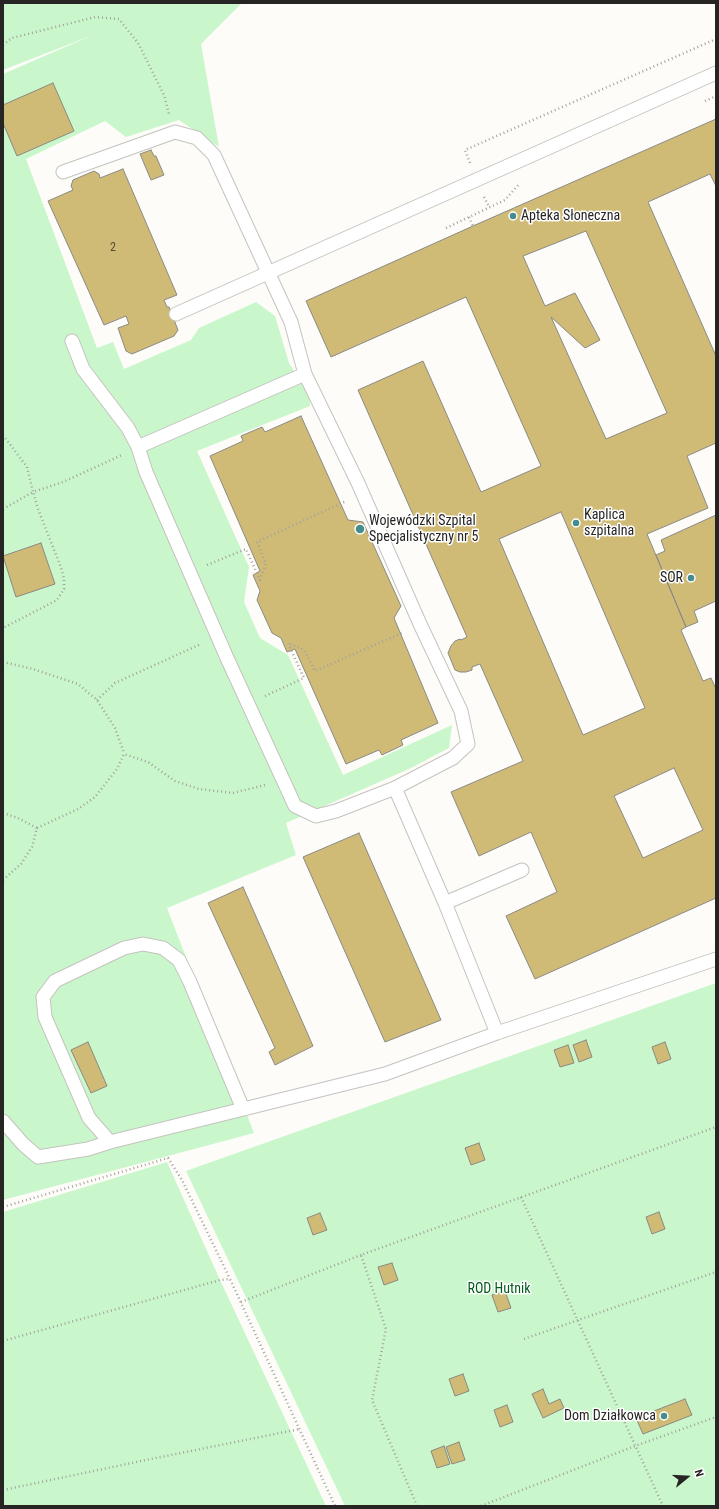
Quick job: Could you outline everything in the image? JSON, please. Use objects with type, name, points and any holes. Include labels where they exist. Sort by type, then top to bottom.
[{"type":"lane","points":[[176,314],[716,73]]},
{"type":"lane","points":[[63,172],[175,132],[197,138],[214,154],[291,322],[305,374],[358,483],[420,624],[461,712],[468,744],[453,758],[394,788],[336,811],[316,816],[295,806],[189,573],[146,472],[138,447],[128,428],[83,370],[72,341]]},
{"type":"lane","points":[[138,447],[305,374]]},
{"type":"lane","points":[[394,788],[445,903],[497,1033]]},
{"type":"lane","points":[[445,903],[522,870]]},
{"type":"lane","points":[[110,1142],[89,1118],[45,1017],[42,997],[55,981],[124,948],[143,944],[163,948],[179,960],[190,982],[243,1109]]},
{"type":"lane","points":[[3,1121],[23,1144],[38,1157],[88,1149],[110,1142],[384,1074],[497,1033],[716,959]]},
{"type":"path","points":[[3,45],[12,38],[95,17],[119,19],[138,43],[164,95],[175,132]]},
{"type":"path","points":[[536,119],[716,39]]},
{"type":"path","points":[[702,102],[716,96]]},
{"type":"path","points":[[446,228],[505,200],[518,183],[526,180]]},
{"type":"path","points":[[468,217],[473,226]]},
{"type":"path","points":[[3,435],[26,467],[38,509],[64,578],[64,589],[57,600],[3,628]]},
{"type":"path","points":[[3,509],[33,492],[63,482],[138,447]]},
{"type":"path","points":[[189,573],[246,549],[260,580],[266,564],[256,542],[342,503]]},
{"type":"path","points":[[248,704],[304,678],[288,643],[304,650],[315,671],[399,635]]},
{"type":"path","points":[[97,700],[114,683],[217,636]]},
{"type":"path","points":[[3,662],[33,669],[78,684],[97,700],[115,728],[124,754],[117,769],[95,797],[78,808],[37,828],[32,847],[21,864],[3,880]]},
{"type":"path","points":[[124,754],[148,762],[175,781],[199,789],[233,793],[267,784],[281,778]]},
{"type":"path","points":[[3,813],[18,818],[37,828]]},
{"type":"path","points":[[241,1302],[361,1255],[716,1127]]},
{"type":"path","points":[[3,1207],[168,1158],[182,1180],[230,1279],[335,1506]]},
{"type":"path","points":[[521,1197],[663,1506]]},
{"type":"path","points":[[361,1255],[386,1329],[372,1400],[417,1506]]},
{"type":"path","points":[[524,1339],[716,1272]]},
{"type":"path","points":[[3,1341],[220,1280],[230,1279]]},
{"type":"path","points":[[481,1506],[635,1446],[716,1417]]},
{"type":"path","points":[[3,1490],[300,1429]]},
{"type":"green space","points":[[3,3],[242,3],[201,44],[219,147],[179,120],[126,137],[105,121],[26,159],[97,348],[113,342],[124,369],[191,340],[199,328],[256,302],[275,316],[289,363],[310,396],[310,406],[197,451],[249,567],[244,602],[260,638],[288,655],[343,775],[452,725],[449,748],[411,768],[286,823],[296,855],[167,908],[254,1133],[3,1200],[3,74],[93,35],[3,70]]},
{"type":"green space","name":"ROD Hutnik","points":[[716,983],[716,1506],[345,1506],[186,1171]]},
{"type":"green space","points":[[167,1162],[220,1280],[326,1506],[3,1506],[3,1212]]},
{"type":"building","points":[[53,83],[74,131],[17,156],[3,123],[3,105]]},
{"type":"building","points":[[716,119],[716,186],[710,174],[648,202],[716,356],[716,443],[687,456],[708,508],[647,534],[686,627],[681,630],[703,681],[711,678],[716,689],[716,898],[535,979],[506,916],[557,892],[531,832],[479,856],[451,792],[523,761],[480,664],[472,667],[472,670],[466,672],[455,670],[448,653],[455,641],[467,637],[358,390],[423,361],[481,492],[541,466],[466,297],[331,357],[306,301]],"holes":[[[586,231],[667,413],[606,439],[551,317],[585,348],[600,340],[575,293],[545,306],[523,256]],[[561,512],[645,708],[583,735],[499,539]],[[674,768],[703,830],[643,858],[614,796]]]},
{"type":"building","points":[[151,150],[154,156],[156,156],[164,175],[151,180],[140,154]]},
{"type":"building","points":[[123,169],[177,295],[164,300],[167,307],[169,307],[178,330],[174,336],[132,354],[126,351],[118,328],[129,324],[126,316],[104,325],[48,201],[73,190],[71,186],[73,180],[94,171],[99,174],[100,178]]},
{"type":"building","points":[[301,416],[348,520],[363,522],[401,606],[394,618],[438,723],[401,740],[403,745],[382,755],[379,750],[346,764],[295,649],[287,652],[281,638],[272,633],[257,600],[260,591],[253,575],[260,571],[210,456],[243,441],[241,436],[262,427],[265,432]]},
{"type":"building","name":"SOR","points":[[716,515],[716,601],[694,611],[698,622],[686,627],[656,555],[665,551],[661,540]]},
{"type":"building","points":[[41,543],[55,584],[16,597],[3,556]]},
{"type":"building","points":[[359,833],[441,1020],[385,1042],[303,857]]},
{"type":"building","points":[[243,887],[313,1046],[275,1065],[269,1052],[275,1048],[208,903]]},
{"type":"building","points":[[586,1040],[592,1057],[579,1062],[573,1045]]},
{"type":"building","points":[[88,1042],[107,1086],[91,1093],[71,1050]]},
{"type":"building","points":[[665,1042],[671,1059],[658,1064],[652,1047]]},
{"type":"building","points":[[568,1045],[574,1063],[560,1067],[554,1050]]},
{"type":"building","points":[[479,1143],[485,1160],[471,1165],[465,1148]]},
{"type":"building","points":[[659,1212],[665,1229],[652,1234],[646,1217]]},
{"type":"building","points":[[320,1213],[327,1230],[313,1235],[307,1218]]},
{"type":"building","points":[[392,1263],[398,1280],[384,1285],[378,1267]]},
{"type":"building","points":[[505,1291],[511,1308],[498,1312],[492,1295]]},
{"type":"building","points":[[463,1374],[469,1391],[455,1396],[449,1379]]},
{"type":"building","points":[[543,1389],[549,1404],[560,1399],[564,1408],[543,1418],[532,1394]]},
{"type":"building","name":"Dom Działkowca","points":[[685,1399],[692,1415],[643,1434],[636,1418]]},
{"type":"building","points":[[507,1405],[513,1422],[500,1427],[494,1410]]},
{"type":"building","points":[[459,1442],[465,1460],[452,1464],[446,1447]]},
{"type":"building","points":[[444,1446],[450,1464],[437,1468],[431,1451]]},
{"type":"place","name":"Apteka Słoneczna","points":[[513,216]]},
{"type":"place","name":"Kaplica szpitalna","points":[[576,523]]},
{"type":"place","name":"Wojewódzki Szpital Specjalistyczny nr 5","points":[[360,529]]},
{"type":"place","name":"SOR","points":[[691,578]]},
{"type":"place","name":"Dom Działkowca","points":[[664,1416]]}]
